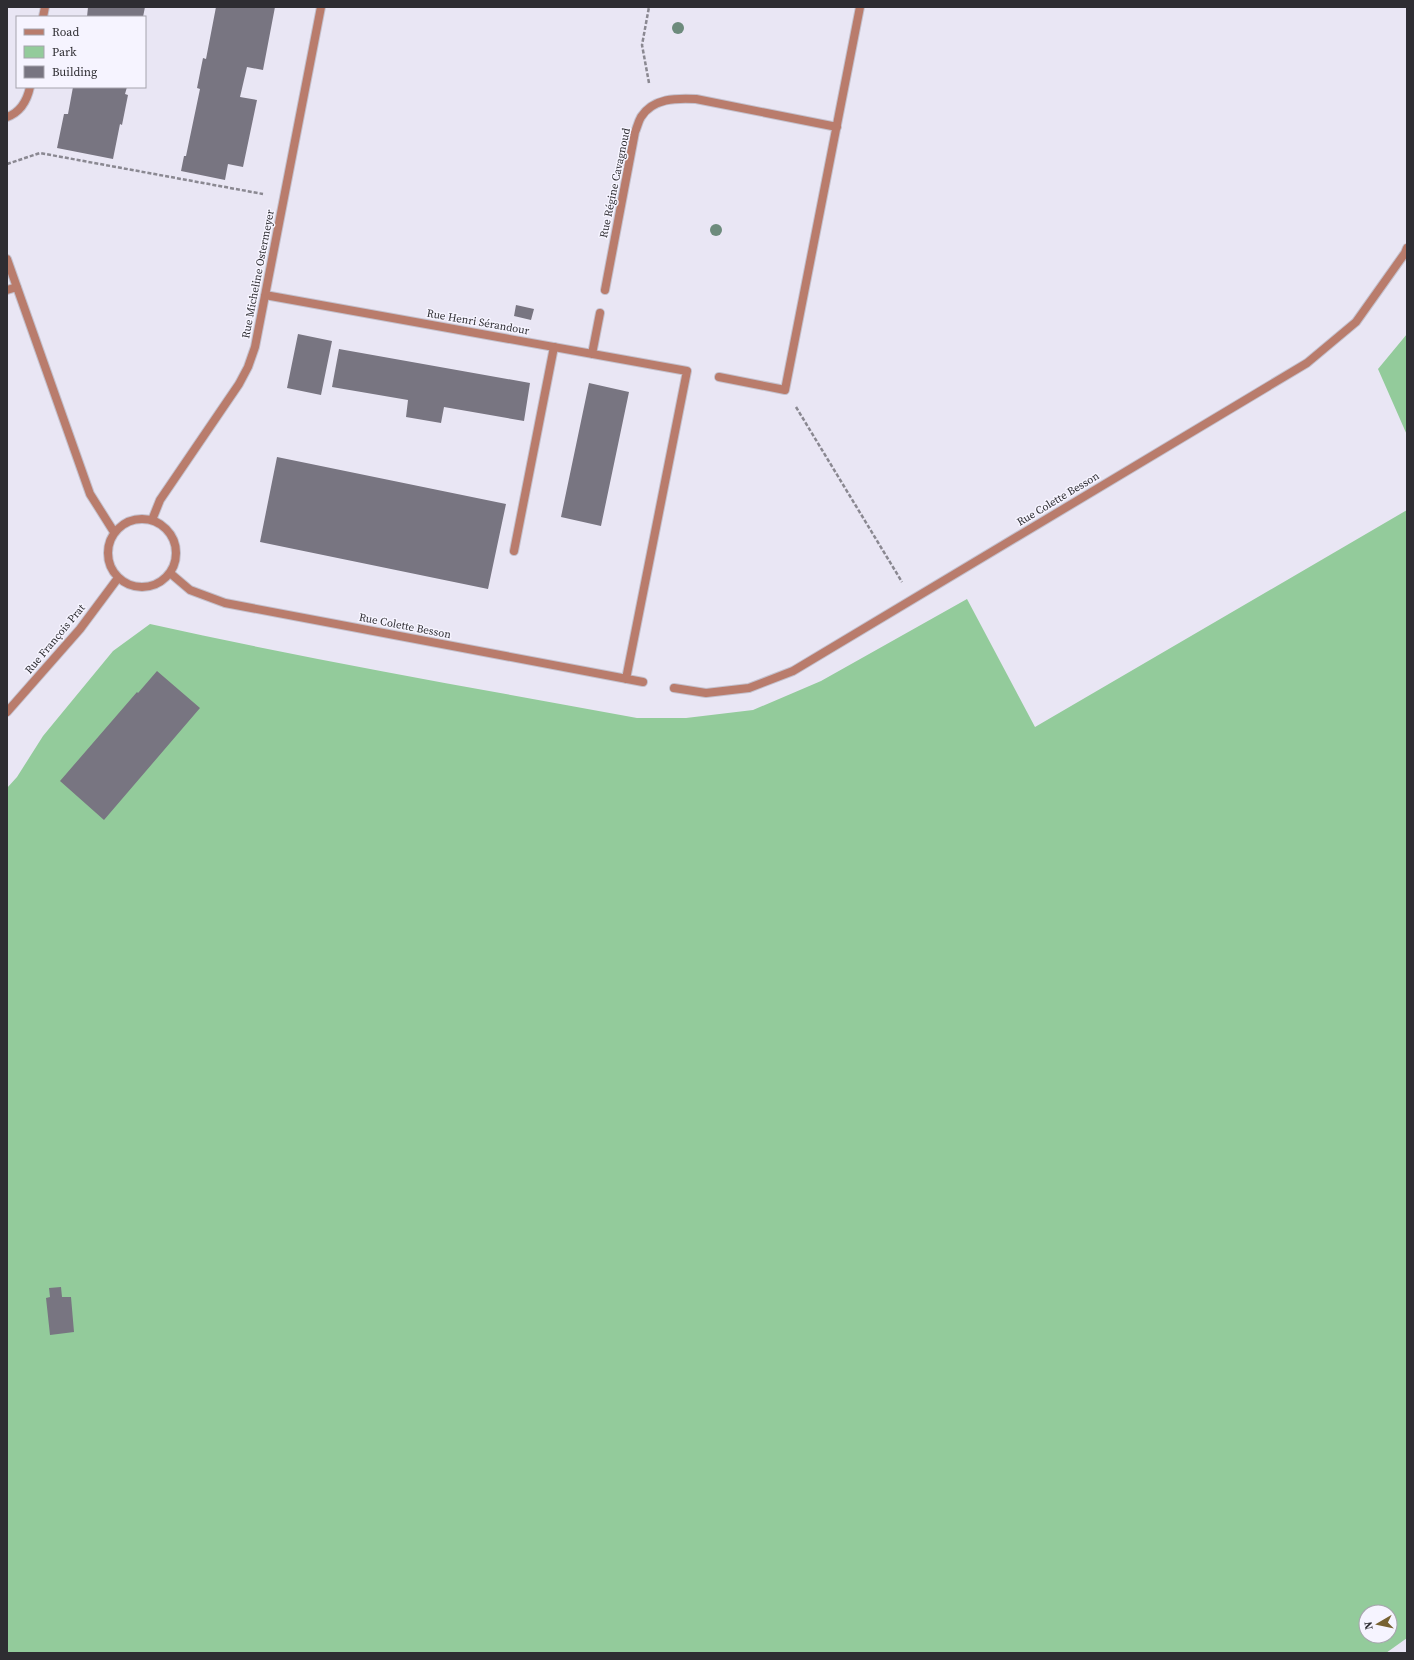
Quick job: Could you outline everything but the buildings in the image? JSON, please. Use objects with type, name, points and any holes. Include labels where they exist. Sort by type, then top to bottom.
[{"type":"street","name":"Rue Micheline Ostermeyer","points":[[152,520],[160,500],[239,384],[255,347],[321,7]]},
{"type":"street","points":[[719,377],[785,390],[860,7]]},
{"type":"street","points":[[7,117],[20,110],[27,99],[30,88]]},
{"type":"street","points":[[653,105],[674,98],[696,99],[837,127]]},
{"type":"street","name":"Rue Régine Cavagnoud","points":[[604,290],[635,132],[641,117],[653,105]]},
{"type":"street","name":"Rue Colette Besson","points":[[674,688],[706,692],[749,688],[793,671],[913,599],[1306,363],[1356,322],[1407,248]]},
{"type":"street","points":[[7,259],[90,494],[114,532]]},
{"type":"street","points":[[7,290],[17,287]]},
{"type":"street","name":"Rue Henri Sérandour","points":[[265,295],[687,371],[626,679]]},
{"type":"street","points":[[592,354],[600,313]]},
{"type":"street","points":[[514,551],[554,347]]},
{"type":"street","points":[[142,518],[152,520],[162,524],[175,542],[175,563],[170,573],[161,581],[151,586],[139,587],[128,584],[118,578],[112,570],[108,560],[107,551],[110,541],[114,532],[122,524],[131,520],[142,518]]},
{"type":"street","name":"Rue Colette Besson","points":[[170,573],[190,590],[225,603],[643,682]]},
{"type":"street","name":"Rue François Prat","points":[[7,712],[80,629],[118,578]]},
{"type":"path","points":[[649,7],[642,45],[653,105]]},
{"type":"path","points":[[7,164],[40,153],[284,198]]},
{"type":"path","points":[[785,390],[913,599]]},
{"type":"green space","points":[[1407,334],[1407,435],[1378,369]]},
{"type":"green space","points":[[1407,510],[1407,1638],[1386,1653],[7,1653],[7,788],[17,777],[43,736],[113,651],[150,624],[332,662],[637,718],[686,718],[753,710],[821,681],[967,599],[1035,727]]}]
